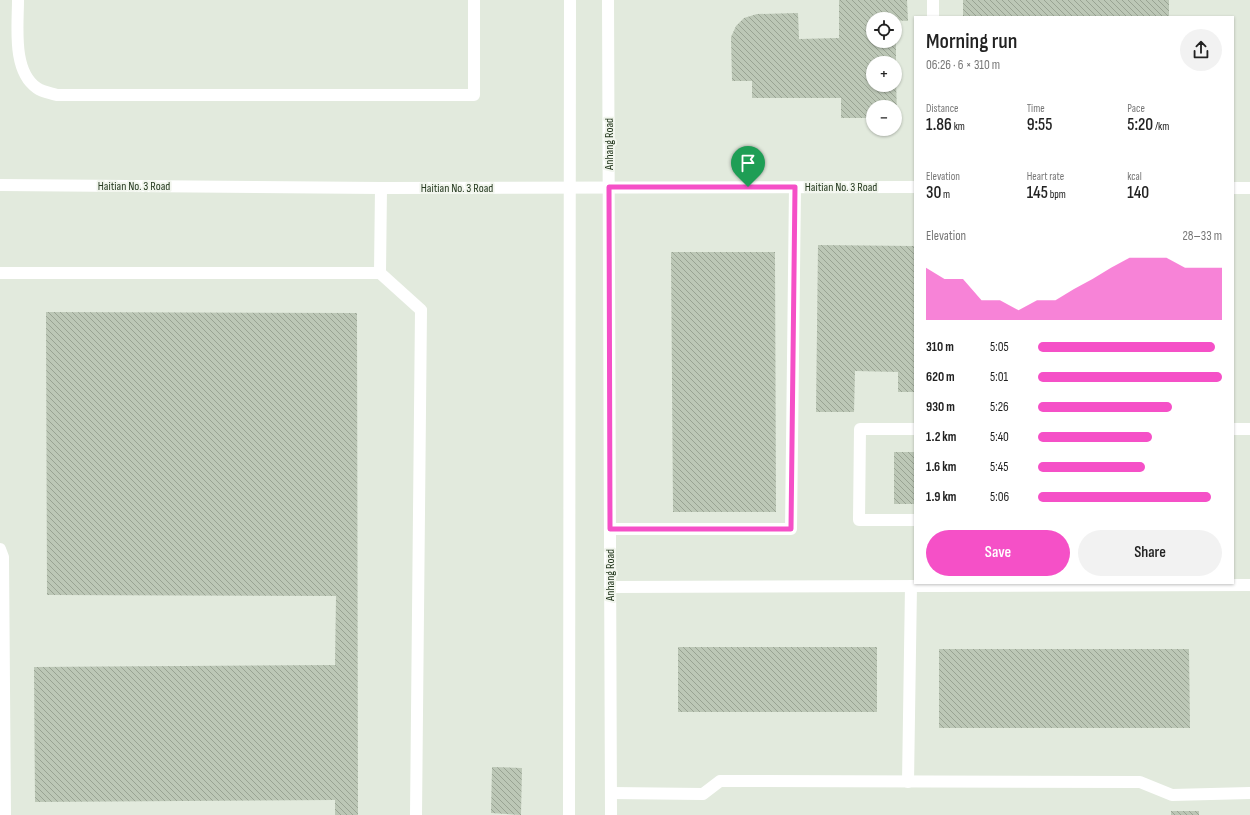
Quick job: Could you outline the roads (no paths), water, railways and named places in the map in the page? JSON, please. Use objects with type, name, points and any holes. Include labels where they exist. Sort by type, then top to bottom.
[{"type":"street","points":[[18,0],[18,53],[25,74],[36,88],[57,95],[474,95],[474,0]]},
{"type":"street","points":[[569,815],[570,0]]},
{"type":"street","name":"Anhang Road","points":[[608,0],[611,815]]},
{"type":"street","points":[[933,0],[933,16]]},
{"type":"street","name":"Haitian No. 3 Road","points":[[0,185],[381,188],[914,187]]},
{"type":"street","points":[[610,529],[791,529],[795,187]]},
{"type":"street","points":[[380,273],[381,188]]},
{"type":"street","points":[[1234,188],[1250,188]]},
{"type":"street","points":[[0,273],[380,273],[421,310],[416,815]]},
{"type":"street","points":[[914,429],[860,429],[859,520],[914,520]]},
{"type":"street","points":[[1234,429],[1250,429]]},
{"type":"street","points":[[0,549],[3,557],[5,815]]},
{"type":"street","points":[[610,587],[1250,585]]},
{"type":"street","points":[[908,782],[911,586]]},
{"type":"street","points":[[611,793],[702,794],[720,781],[1140,782],[1172,795],[1250,793]]}]
